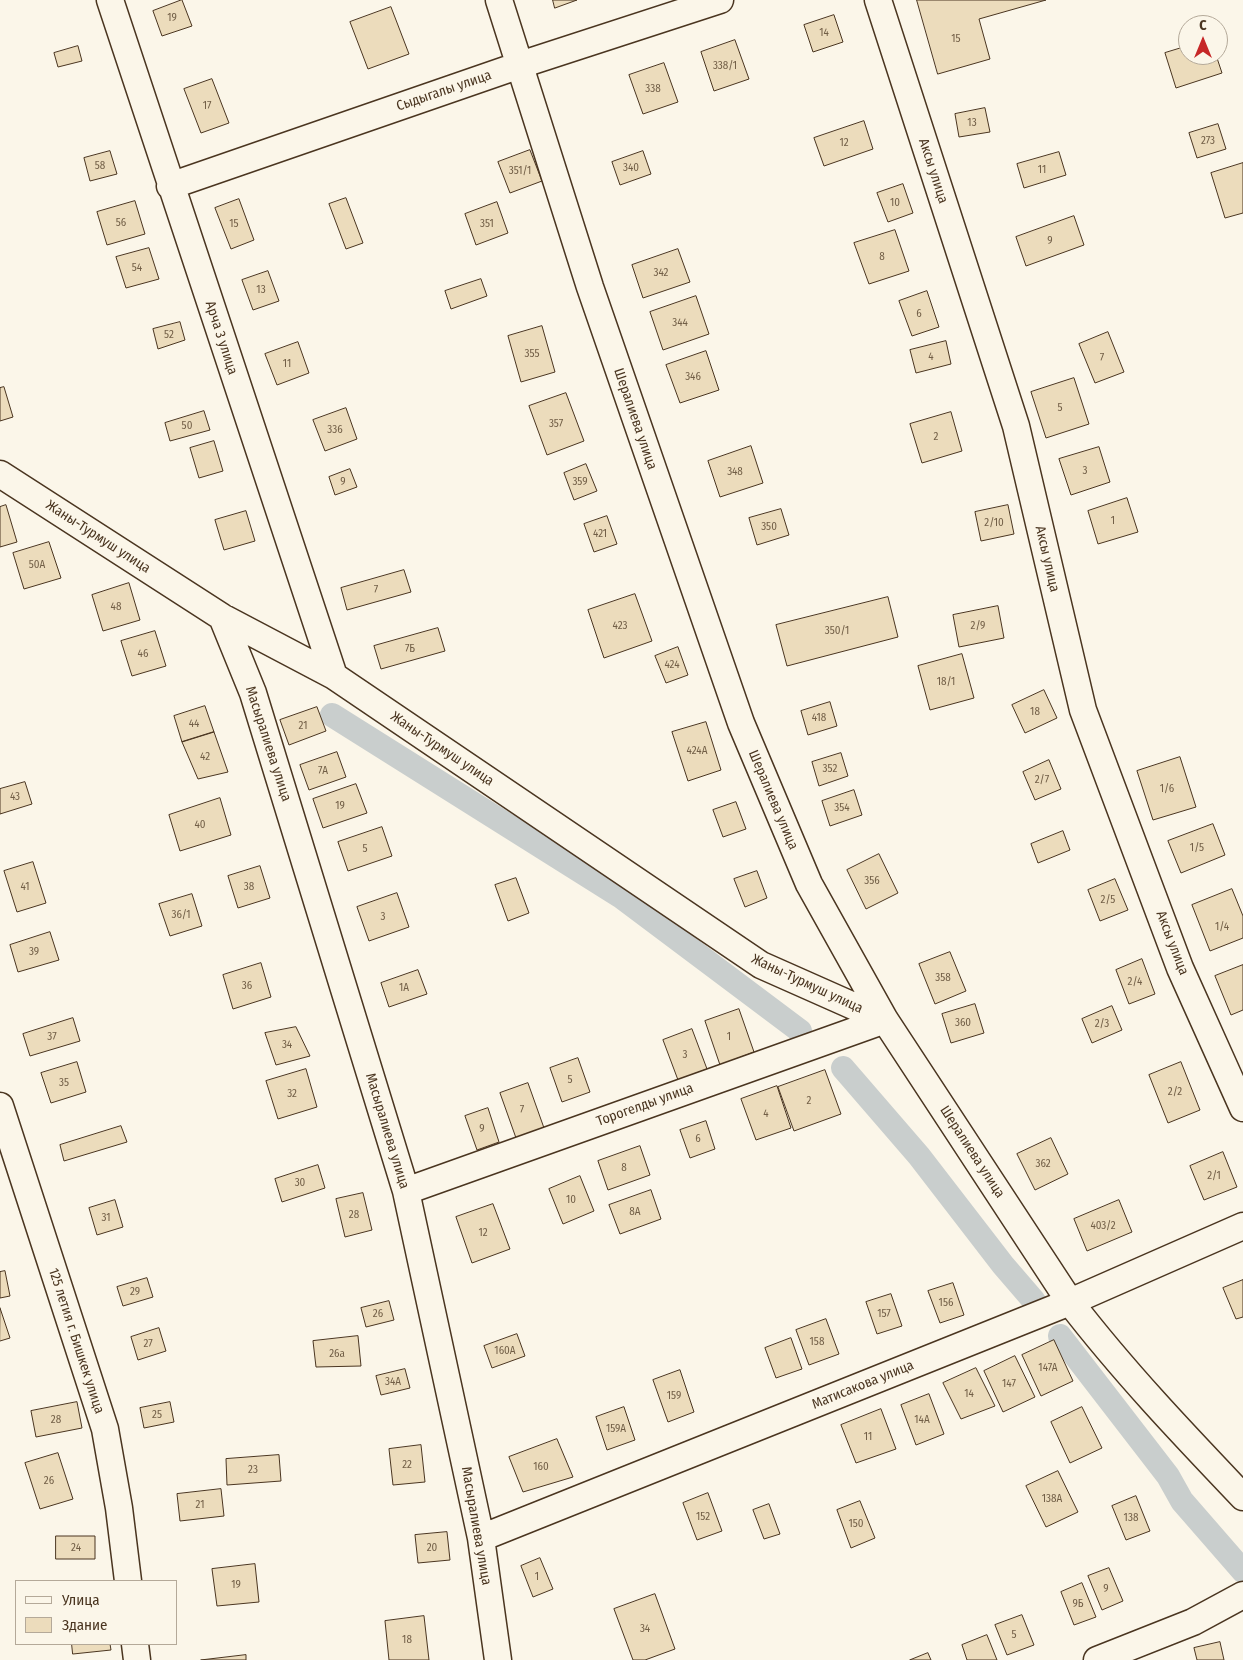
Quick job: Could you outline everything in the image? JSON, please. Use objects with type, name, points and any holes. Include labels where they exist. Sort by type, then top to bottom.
[{"type":"street","name":"Арча 3 улица","points":[[110,0],[170,186],[334,676]]},
{"type":"street","name":"Шералиева улица","points":[[499,0],[590,288],[741,723],[809,884],[885,1020],[1070,1302],[1161,1412],[1243,1497]]},
{"type":"street","name":"Сыдыгалы улица","points":[[170,186],[520,65],[720,0]]},
{"type":"street","name":"Аксы улица","points":[[878,0],[1016,426],[1083,710],[1180,968],[1243,1108]]},
{"type":"street","name":"Жаны-Турмуш улица","points":[[0,474],[222,617],[334,676],[761,965],[885,1020]]},
{"type":"street","name":"Масыралиева улица","points":[[222,617],[253,693],[406,1191],[481,1538],[498,1660]]},
{"type":"street","name":"Торогелды улица","points":[[406,1191],[885,1020]]},
{"type":"street","name":"125 летия г. Бишкек улица","points":[[0,1106],[105,1429],[119,1508],[128,1580]]},
{"type":"street","name":"Матисакова улица","points":[[481,1538],[1070,1302],[1243,1226]]},
{"type":"street","points":[[1097,1660],[1193,1622],[1243,1595]]},
{"type":"street","points":[[135,1645],[137,1660]]},
{"type":"building","points":[[182,0],[192,26],[162,36],[153,11]]},
{"type":"building","points":[[553,0],[577,0],[555,8]]},
{"type":"building","points":[[917,0],[1046,0],[979,19],[990,59],[938,74]]},
{"type":"building","points":[[391,7],[409,54],[368,69],[350,22]]},
{"type":"building","points":[[834,15],[843,42],[813,52],[804,25]]},
{"type":"building","points":[[735,40],[749,79],[714,91],[701,52]]},
{"type":"building","points":[[78,46],[82,61],[58,67],[54,53]]},
{"type":"building","points":[[1178,49],[1178,65],[1219,65],[1222,73],[1176,88],[1165,53]]},
{"type":"building","points":[[664,63],[678,102],[643,114],[629,75]]},
{"type":"building","points":[[212,79],[229,123],[201,133],[184,89]]},
{"type":"building","points":[[985,108],[990,132],[959,137],[955,114]]},
{"type":"building","points":[[864,121],[873,149],[824,166],[814,138]]},
{"type":"building","points":[[1218,124],[1226,149],[1197,158],[1189,133]]},
{"type":"building","points":[[530,150],[542,181],[510,193],[498,162]]},
{"type":"building","points":[[110,151],[117,174],[90,181],[84,158]]},
{"type":"building","points":[[643,151],[651,174],[620,185],[612,162]]},
{"type":"building","points":[[1059,152],[1066,175],[1024,188],[1017,164]]},
{"type":"building","points":[[1243,163],[1243,213],[1225,218],[1211,173]]},
{"type":"building","points":[[903,184],[913,213],[888,222],[877,193]]},
{"type":"building","points":[[346,198],[363,243],[346,249],[329,204]]},
{"type":"building","points":[[239,199],[254,240],[231,249],[215,208]]},
{"type":"building","points":[[135,201],[145,234],[107,245],[97,212]]},
{"type":"building","points":[[497,202],[508,233],[476,245],[465,214]]},
{"type":"building","points":[[1074,216],[1084,245],[1026,266],[1016,237]]},
{"type":"building","points":[[895,230],[909,271],[869,284],[854,243]]},
{"type":"building","points":[[149,248],[159,279],[126,288],[116,257]]},
{"type":"building","points":[[678,249],[690,282],[643,298],[632,265]]},
{"type":"building","points":[[268,271],[279,301],[253,310],[242,280]]},
{"type":"building","points":[[481,279],[487,296],[451,309],[445,291]]},
{"type":"building","points":[[927,291],[939,327],[912,336],[899,301]]},
{"type":"building","points":[[696,296],[709,334],[663,350],[650,312]]},
{"type":"building","points":[[180,322],[185,340],[158,349],[153,329]]},
{"type":"building","points":[[542,326],[555,372],[521,382],[508,336]]},
{"type":"building","points":[[1108,332],[1124,372],[1095,383],[1079,344]]},
{"type":"building","points":[[946,341],[951,364],[916,373],[910,350]]},
{"type":"building","points":[[298,342],[309,373],[277,385],[265,354]]},
{"type":"building","points":[[706,351],[719,390],[680,403],[666,365]]},
{"type":"building","points":[[1074,378],[1089,424],[1046,438],[1031,392]]},
{"type":"building","points":[[4,387],[13,417],[0,421],[0,388]]},
{"type":"building","points":[[566,393],[584,441],[547,455],[529,406]]},
{"type":"building","points":[[346,408],[357,439],[325,451],[313,420]]},
{"type":"building","points":[[204,411],[210,430],[170,441],[165,423]]},
{"type":"building","points":[[951,412],[962,451],[922,463],[910,424]]},
{"type":"building","points":[[214,441],[223,471],[199,478],[190,448]]},
{"type":"building","points":[[751,446],[763,483],[720,497],[708,461]]},
{"type":"building","points":[[1099,447],[1110,482],[1071,495],[1059,459]]},
{"type":"building","points":[[586,464],[597,491],[574,500],[564,473]]},
{"type":"building","points":[[350,469],[357,487],[335,495],[329,477]]},
{"type":"building","points":[[1127,498],[1138,532],[1098,544],[1088,511]]},
{"type":"building","points":[[6,505],[17,542],[0,547],[0,507]]},
{"type":"building","points":[[1008,505],[1014,534],[981,541],[975,512]]},
{"type":"building","points":[[781,509],[789,535],[757,545],[749,518]]},
{"type":"building","points":[[246,511],[255,541],[224,550],[215,520]]},
{"type":"building","points":[[607,516],[617,544],[594,552],[584,524]]},
{"type":"building","points":[[49,542],[61,578],[24,589],[13,553]]},
{"type":"building","points":[[404,570],[411,592],[347,610],[341,588]]},
{"type":"building","points":[[129,583],[140,620],[103,631],[92,595]]},
{"type":"building","points":[[635,594],[652,641],[604,658],[588,610]]},
{"type":"building","points":[[888,597],[898,637],[787,666],[776,625]]},
{"type":"building","points":[[998,606],[1004,638],[959,647],[953,615]]},
{"type":"building","points":[[438,628],[445,651],[381,669],[374,646]]},
{"type":"building","points":[[155,631],[166,666],[132,676],[121,641]]},
{"type":"building","points":[[678,647],[688,675],[666,683],[655,656]]},
{"type":"building","points":[[962,654],[974,698],[930,710],[918,666]]},
{"type":"building","points":[[1044,690],[1057,718],[1025,733],[1012,705]]},
{"type":"building","points":[[830,702],[837,726],[808,735],[801,711]]},
{"type":"building","points":[[205,706],[214,732],[182,742],[174,716]]},
{"type":"building","points":[[317,707],[326,731],[289,745],[280,720]]},
{"type":"building","points":[[706,722],[721,770],[688,781],[672,732]]},
{"type":"building","points":[[214,732],[228,772],[198,779],[182,742]]},
{"type":"building","points":[[337,752],[346,777],[309,790],[300,765]]},
{"type":"building","points":[[841,753],[848,776],[819,786],[812,762]]},
{"type":"building","points":[[1180,757],[1196,807],[1153,820],[1137,771]]},
{"type":"building","points":[[1049,760],[1061,789],[1035,800],[1023,772]]},
{"type":"building","points":[[25,782],[32,804],[0,814],[0,789]]},
{"type":"building","points":[[356,784],[367,813],[323,828],[313,799]]},
{"type":"building","points":[[854,790],[862,815],[830,826],[822,801]]},
{"type":"building","points":[[220,798],[231,835],[180,851],[169,815]]},
{"type":"building","points":[[736,802],[746,829],[723,837],[713,810]]},
{"type":"building","points":[[1213,824],[1225,855],[1181,873],[1168,841]]},
{"type":"building","points":[[382,827],[392,856],[348,871],[338,842]]},
{"type":"building","points":[[1063,831],[1070,850],[1038,863],[1031,844]]},
{"type":"building","points":[[879,854],[898,893],[866,909],[847,870]]},
{"type":"building","points":[[33,862],[46,903],[17,912],[4,871]]},
{"type":"building","points":[[260,866],[270,898],[238,908],[228,876]]},
{"type":"building","points":[[757,871],[767,898],[745,907],[734,879]]},
{"type":"building","points":[[516,878],[529,913],[508,921],[495,885]]},
{"type":"building","points":[[1115,879],[1128,910],[1100,921],[1088,890]]},
{"type":"building","points":[[1232,889],[1243,916],[1243,938],[1210,951],[1192,905]]},
{"type":"building","points":[[397,893],[409,927],[369,941],[357,907]]},
{"type":"building","points":[[192,894],[202,926],[170,936],[159,904]]},
{"type":"building","points":[[50,932],[59,960],[18,972],[10,945]]},
{"type":"building","points":[[950,952],[966,991],[935,1004],[919,964]]},
{"type":"building","points":[[1142,959],[1155,994],[1129,1004],[1116,970]]},
{"type":"building","points":[[261,963],[271,997],[233,1009],[223,975]]},
{"type":"building","points":[[1243,965],[1243,1010],[1231,1015],[1215,976]]},
{"type":"building","points":[[418,970],[427,994],[389,1007],[381,983]]},
{"type":"building","points":[[975,1004],[984,1033],[951,1043],[942,1014]]},
{"type":"building","points":[[1112,1006],[1122,1030],[1092,1043],[1082,1019]]},
{"type":"building","points":[[739,1009],[754,1052],[720,1065],[705,1021]]},
{"type":"building","points":[[73,1018],[80,1041],[30,1056],[23,1034]]},
{"type":"building","points":[[296,1027],[310,1056],[276,1065],[265,1033]]},
{"type":"building","points":[[692,1029],[707,1069],[678,1080],[663,1040]]},
{"type":"building","points":[[578,1058],[590,1092],[562,1102],[550,1068]]},
{"type":"building","points":[[77,1062],[86,1092],[51,1103],[41,1073]]},
{"type":"building","points":[[1181,1062],[1200,1110],[1168,1123],[1149,1075]]},
{"type":"building","points":[[306,1069],[317,1107],[278,1119],[266,1081]]},
{"type":"building","points":[[825,1070],[841,1114],[794,1131],[778,1087]]},
{"type":"building","points":[[528,1083],[544,1128],[516,1138],[500,1093]]},
{"type":"building","points":[[777,1086],[791,1128],[756,1140],[741,1099]]},
{"type":"building","points":[[488,1108],[499,1142],[477,1150],[465,1116]]},
{"type":"building","points":[[706,1121],[715,1149],[690,1158],[680,1130]]},
{"type":"building","points":[[121,1126],[127,1142],[64,1161],[60,1145]]},
{"type":"building","points":[[1051,1138],[1068,1174],[1035,1190],[1017,1154]]},
{"type":"building","points":[[640,1146],[650,1175],[608,1190],[598,1161]]},
{"type":"building","points":[[1223,1152],[1237,1187],[1204,1200],[1190,1166]]},
{"type":"building","points":[[318,1165],[325,1188],[282,1202],[275,1179]]},
{"type":"building","points":[[580,1176],[594,1211],[563,1224],[549,1189]]},
{"type":"building","points":[[651,1190],[661,1219],[620,1234],[609,1205]]},
{"type":"building","points":[[363,1193],[372,1230],[345,1237],[336,1199]]},
{"type":"building","points":[[115,1200],[123,1227],[97,1235],[89,1208]]},
{"type":"building","points":[[1119,1200],[1132,1232],[1087,1251],[1074,1219]]},
{"type":"building","points":[[493,1204],[510,1249],[472,1263],[456,1217]]},
{"type":"building","points":[[5,1271],[10,1296],[0,1298],[0,1272]]},
{"type":"building","points":[[147,1278],[153,1297],[123,1306],[117,1287]]},
{"type":"building","points":[[1243,1280],[1243,1317],[1236,1319],[1223,1288]]},
{"type":"building","points":[[953,1283],[964,1315],[940,1323],[928,1291]]},
{"type":"building","points":[[891,1294],[902,1326],[877,1334],[866,1302]]},
{"type":"building","points":[[389,1301],[394,1320],[366,1327],[361,1308]]},
{"type":"building","points":[[0,1308],[10,1338],[0,1341]]},
{"type":"building","points":[[826,1319],[839,1354],[809,1365],[796,1330]]},
{"type":"building","points":[[159,1328],[166,1351],[138,1360],[131,1337]]},
{"type":"building","points":[[517,1334],[525,1356],[492,1368],[484,1346]]},
{"type":"building","points":[[358,1336],[361,1366],[316,1367],[313,1341]]},
{"type":"building","points":[[791,1338],[802,1369],[776,1378],[765,1348]]},
{"type":"building","points":[[1054,1340],[1073,1381],[1041,1396],[1022,1355]]},
{"type":"building","points":[[1015,1356],[1035,1397],[1003,1412],[984,1371]]},
{"type":"building","points":[[976,1368],[995,1406],[961,1419],[943,1383]]},
{"type":"building","points":[[405,1369],[410,1388],[381,1395],[376,1376]]},
{"type":"building","points":[[680,1370],[694,1412],[668,1422],[653,1380]]},
{"type":"building","points":[[929,1394],[944,1434],[916,1445],[901,1405]]},
{"type":"building","points":[[77,1402],[82,1428],[36,1437],[31,1411]]},
{"type":"building","points":[[170,1402],[174,1422],[144,1428],[140,1408]]},
{"type":"building","points":[[624,1407],[635,1440],[607,1450],[596,1417]]},
{"type":"building","points":[[1082,1407],[1102,1448],[1070,1463],[1051,1422]]},
{"type":"building","points":[[881,1409],[896,1449],[856,1463],[841,1425]]},
{"type":"building","points":[[557,1439],[573,1477],[523,1492],[509,1457]]},
{"type":"building","points":[[421,1445],[425,1482],[393,1485],[389,1449]]},
{"type":"building","points":[[58,1453],[73,1499],[40,1509],[25,1463]]},
{"type":"building","points":[[279,1455],[281,1481],[227,1485],[226,1459]]},
{"type":"building","points":[[1058,1471],[1078,1512],[1046,1527],[1026,1486]]},
{"type":"building","points":[[221,1489],[224,1516],[180,1521],[177,1494]]},
{"type":"building","points":[[708,1493],[722,1531],[697,1540],[683,1503]]},
{"type":"building","points":[[1136,1496],[1150,1531],[1126,1540],[1112,1506]]},
{"type":"building","points":[[860,1501],[875,1538],[851,1548],[837,1510]]},
{"type":"building","points":[[769,1504],[780,1534],[764,1539],[753,1510]]},
{"type":"building","points":[[447,1532],[450,1560],[418,1563],[415,1535]]},
{"type":"building","points":[[56,1536],[95,1536],[95,1559],[56,1559]]},
{"type":"building","points":[[540,1558],[553,1589],[533,1597],[521,1566]]},
{"type":"building","points":[[255,1564],[259,1602],[217,1606],[212,1569]]},
{"type":"building","points":[[1109,1568],[1123,1601],[1102,1610],[1088,1576]]},
{"type":"building","points":[[1082,1583],[1096,1617],[1074,1625],[1061,1592]]},
{"type":"building","points":[[655,1594],[675,1649],[645,1660],[633,1660],[614,1609]]},
{"type":"building","points":[[1022,1615],[1034,1645],[1007,1655],[995,1625]]},
{"type":"building","points":[[424,1616],[429,1660],[389,1660],[385,1621]]},
{"type":"building","points":[[987,1635],[997,1660],[967,1660],[962,1645]]},
{"type":"building","points":[[1220,1642],[1224,1660],[1197,1660],[1194,1648]]},
{"type":"building","points":[[72,1645],[110,1645],[111,1650],[73,1654]]},
{"type":"building","points":[[928,1653],[931,1660],[910,1660]]},
{"type":"building","points":[[246,1655],[246,1660],[201,1660]]},
{"type":"waterway","points":[[332,715],[620,896],[800,1031]]},
{"type":"waterway","points":[[843,1068],[919,1156],[1003,1265],[1034,1301]]},
{"type":"waterway","points":[[1060,1336],[1168,1476],[1182,1501],[1243,1571]]}]
